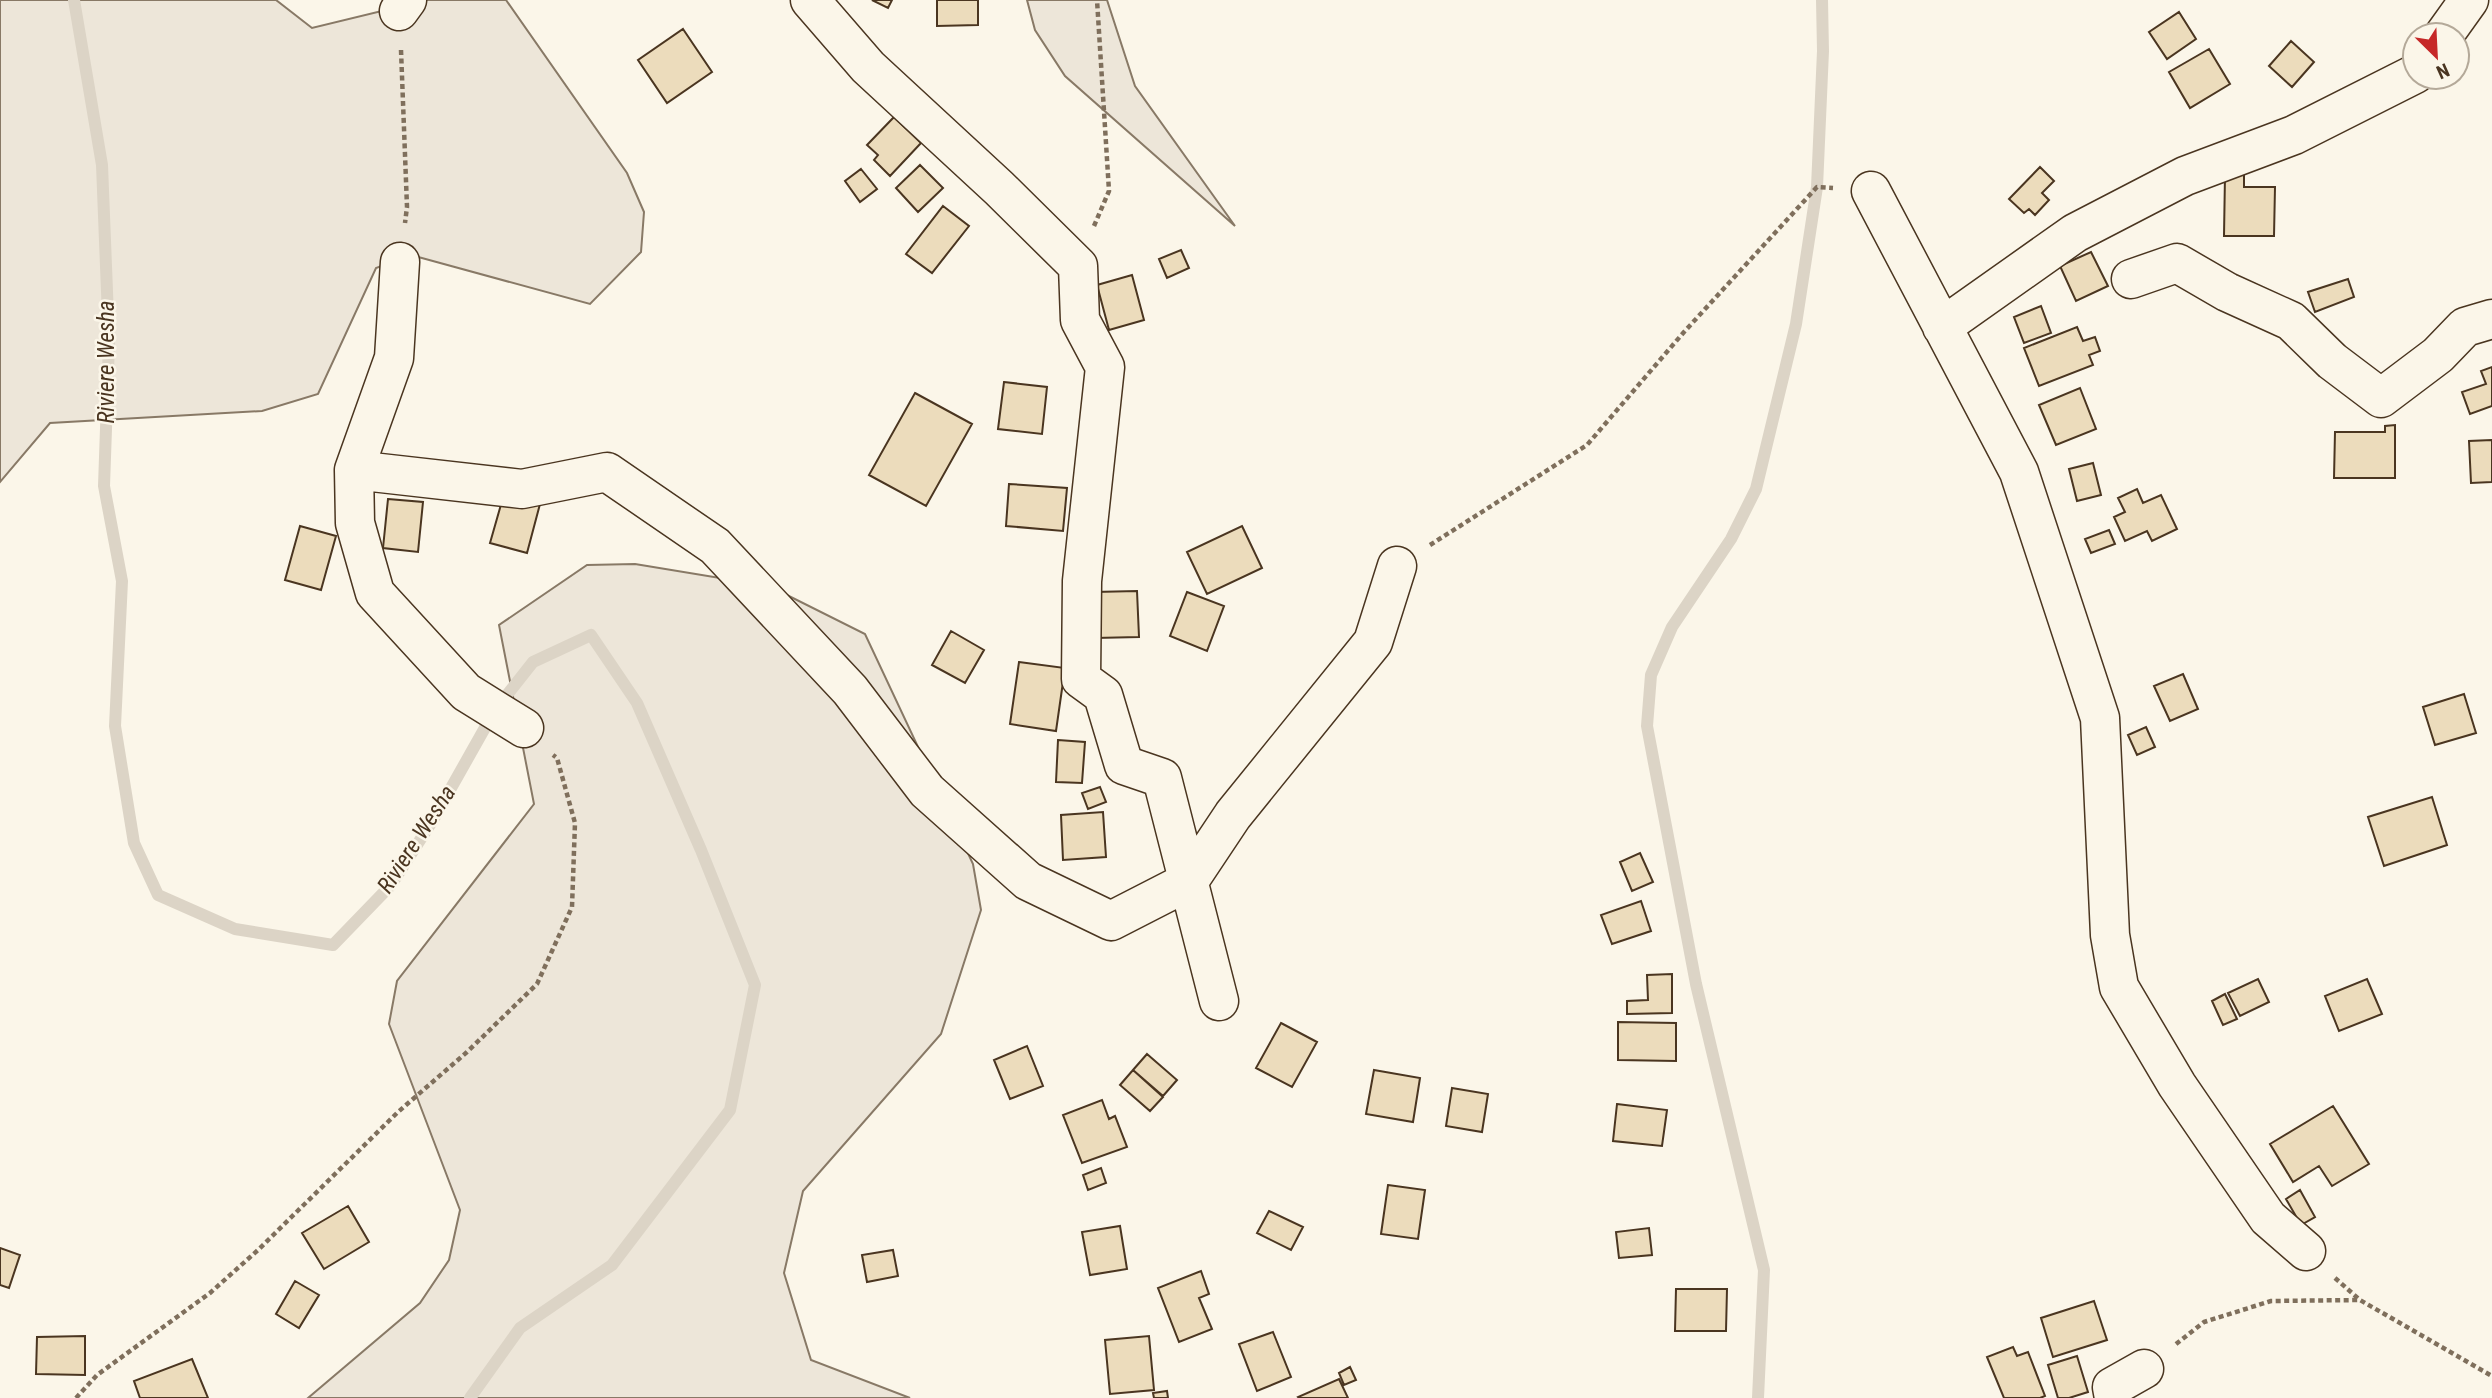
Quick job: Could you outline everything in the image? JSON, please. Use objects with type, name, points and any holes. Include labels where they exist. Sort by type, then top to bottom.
[{"type":"street","points":[[810,0],[868,67],[1078,265],[1080,320],[1105,367],[1082,581],[1080,678],[1103,695],[1124,765],[1161,778],[1219,1001]]},
{"type":"street","points":[[2454,21],[2469,0]]},
{"type":"street","points":[[1942,327],[2075,233],[2185,176],[2294,135],[2401,81]]},
{"type":"street","points":[[1871,191],[2019,472],[2100,718],[2110,935],[2119,987],[2177,1085],[2268,1218],[2306,1251]]},
{"type":"street","points":[[400,262],[394,358],[354,470],[355,523],[375,593],[467,692],[524,728]]},
{"type":"street","points":[[2131,279],[2177,264],[2227,292],[2291,321],[2332,361],[2381,398],[2438,355],[2465,327],[2492,319]]},
{"type":"street","points":[[354,470],[522,489],[607,472],[715,546],[850,690],[927,790],[1028,881],[1111,921],[1189,881],[1233,815],[1373,642],[1397,566]]},
{"type":"street","points":[[2114,1398],[2112,1387],[2144,1369]]},
{"type":"path","points":[[1078,265],[1109,191],[1097,0]]},
{"type":"path","points":[[400,262],[407,207],[403,5]]},
{"type":"path","points":[[1397,566],[1587,444],[1816,187],[1871,191]]},
{"type":"path","points":[[76,1398],[97,1375],[210,1293],[258,1250],[398,1112],[467,1052],[537,984],[572,907],[575,823],[557,758],[524,728]]},
{"type":"path","points":[[2306,1251],[2360,1300],[2492,1376]]},
{"type":"path","points":[[2144,1369],[2204,1322],[2271,1301],[2360,1300]]},
{"type":"shaded area","points":[[0,0],[276,0],[312,28],[427,0],[506,0],[627,173],[644,212],[641,252],[590,304],[411,255],[376,268],[318,394],[262,411],[50,423],[0,482]]},
{"type":"shaded area","points":[[1027,0],[1107,0],[1135,86],[1235,226],[1065,76],[1035,30]]},
{"type":"shaded area","points":[[635,564],[769,586],[865,634],[973,864],[981,910],[941,1034],[803,1191],[784,1273],[811,1360],[910,1398],[308,1398],[420,1303],[449,1260],[460,1210],[389,1024],[397,981],[534,804],[499,625],[587,565]]},
{"type":"building","points":[[872,0],[892,0],[888,8]]},
{"type":"building","points":[[937,0],[978,0],[978,25],[937,26]]},
{"type":"building","points":[[2179,12],[2196,39],[2167,59],[2149,32]]},
{"type":"building","points":[[683,29],[712,72],[667,103],[638,60]]},
{"type":"building","points":[[2291,41],[2314,62],[2292,87],[2269,66]]},
{"type":"building","points":[[2209,49],[2230,84],[2190,108],[2169,72]]},
{"type":"building","points":[[894,117],[921,143],[890,176],[874,160],[878,155],[867,145]]},
{"type":"building","points":[[920,165],[943,188],[918,212],[896,188]]},
{"type":"building","points":[[2040,167],[2054,181],[2042,193],[2049,200],[2035,215],[2029,209],[2024,213],[2009,199]]},
{"type":"building","points":[[861,169],[877,189],[860,202],[845,181]]},
{"type":"building","points":[[2225,175],[2244,175],[2244,187],[2275,187],[2274,236],[2224,236]]},
{"type":"building","points":[[943,206],[969,226],[932,273],[906,254]]},
{"type":"building","points":[[1181,250],[1189,268],[1167,278],[1159,259]]},
{"type":"building","points":[[2091,252],[2108,286],[2076,301],[2060,266]]},
{"type":"building","points":[[1132,275],[1144,320],[1109,330],[1097,285]]},
{"type":"building","points":[[2348,279],[2354,297],[2315,312],[2308,292]]},
{"type":"building","points":[[2041,306],[2051,333],[2024,343],[2014,317]]},
{"type":"building","points":[[2077,327],[2083,341],[2095,337],[2100,351],[2089,355],[2093,365],[2039,386],[2024,348]]},
{"type":"building","points":[[2492,367],[2492,406],[2470,414],[2462,392],[2486,384],[2481,371]]},
{"type":"building","points":[[1004,382],[1047,387],[1042,434],[998,429]]},
{"type":"building","points":[[2080,388],[2096,429],[2056,445],[2039,405]]},
{"type":"building","points":[[915,393],[972,424],[926,506],[869,475]]},
{"type":"building","points":[[2395,425],[2395,478],[2334,478],[2335,432],[2385,432],[2385,426]]},
{"type":"building","points":[[2492,440],[2492,482],[2471,483],[2469,441]]},
{"type":"building","points":[[2093,463],[2101,495],[2077,501],[2069,469]]},
{"type":"building","points":[[1009,484],[1067,488],[1063,531],[1006,526]]},
{"type":"building","points":[[2137,489],[2143,503],[2161,495],[2177,529],[2152,541],[2147,531],[2125,541],[2114,517],[2125,512],[2118,498]]},
{"type":"building","points":[[504,494],[540,504],[527,553],[490,543]]},
{"type":"building","points":[[388,499],[423,502],[418,552],[383,548]]},
{"type":"building","points":[[300,526],[336,536],[321,590],[285,580]]},
{"type":"building","points":[[1242,526],[1262,568],[1207,594],[1187,552]]},
{"type":"building","points":[[2109,530],[2115,544],[2091,553],[2085,539]]},
{"type":"building","points":[[1137,591],[1139,637],[1095,638],[1094,592]]},
{"type":"building","points":[[1187,592],[1224,606],[1207,651],[1170,636]]},
{"type":"building","points":[[951,631],[984,650],[965,683],[932,665]]},
{"type":"building","points":[[1019,662],[1065,668],[1056,731],[1010,724]]},
{"type":"building","points":[[2183,674],[2198,709],[2170,721],[2154,686]]},
{"type":"building","points":[[2464,694],[2476,733],[2435,745],[2423,707]]},
{"type":"building","points":[[2146,727],[2155,747],[2137,755],[2128,735]]},
{"type":"building","points":[[1058,740],[1085,742],[1082,783],[1056,782]]},
{"type":"building","points":[[1100,787],[1106,802],[1088,809],[1082,793]]},
{"type":"building","points":[[2432,797],[2447,845],[2384,866],[2368,817]]},
{"type":"building","points":[[1103,812],[1106,857],[1063,860],[1061,815]]},
{"type":"building","points":[[1640,853],[1653,882],[1632,891],[1620,862]]},
{"type":"building","points":[[1641,901],[1651,931],[1612,944],[1601,915]]},
{"type":"building","points":[[1672,974],[1672,1013],[1627,1014],[1627,1001],[1648,1000],[1647,975]]},
{"type":"building","points":[[2258,979],[2269,1002],[2240,1016],[2228,993]]},
{"type":"building","points":[[2367,979],[2382,1014],[2339,1031],[2325,996]]},
{"type":"building","points":[[2225,994],[2237,1019],[2223,1025],[2212,1001]]},
{"type":"building","points":[[1618,1022],[1676,1023],[1676,1061],[1618,1060]]},
{"type":"building","points":[[1281,1023],[1317,1042],[1292,1087],[1256,1068]]},
{"type":"building","points":[[1027,1046],[1043,1086],[1010,1099],[994,1060]]},
{"type":"building","points":[[1147,1054],[1177,1080],[1163,1096],[1133,1070]]},
{"type":"building","points":[[1133,1070],[1163,1097],[1150,1111],[1120,1085]]},
{"type":"building","points":[[1374,1070],[1420,1078],[1413,1122],[1366,1114]]},
{"type":"building","points":[[1452,1088],[1488,1094],[1482,1132],[1446,1126]]},
{"type":"building","points":[[1102,1100],[1109,1119],[1115,1116],[1127,1147],[1082,1163],[1063,1115]]},
{"type":"building","points":[[1617,1104],[1667,1110],[1662,1146],[1613,1141]]},
{"type":"building","points":[[2333,1106],[2369,1164],[2332,1186],[2319,1166],[2293,1182],[2270,1144]]},
{"type":"building","points":[[1101,1168],[1106,1183],[1088,1190],[1083,1175]]},
{"type":"building","points":[[1388,1185],[1425,1190],[1418,1239],[1381,1234]]},
{"type":"building","points":[[2300,1190],[2315,1217],[2301,1225],[2286,1199]]},
{"type":"building","points":[[348,1206],[369,1242],[324,1269],[302,1233]]},
{"type":"building","points":[[1269,1211],[1303,1227],[1291,1250],[1257,1233]]},
{"type":"building","points":[[1120,1226],[1127,1269],[1090,1275],[1082,1232]]},
{"type":"building","points":[[1649,1228],[1652,1255],[1619,1258],[1616,1232]]},
{"type":"building","points":[[0,1248],[20,1255],[9,1288],[0,1285]]},
{"type":"building","points":[[893,1250],[898,1276],[867,1282],[862,1255]]},
{"type":"building","points":[[1201,1271],[1209,1294],[1199,1298],[1212,1329],[1179,1342],[1158,1288]]},
{"type":"building","points":[[295,1281],[319,1295],[299,1328],[276,1314]]},
{"type":"building","points":[[1676,1289],[1727,1289],[1726,1331],[1675,1331]]},
{"type":"building","points":[[2094,1301],[2107,1340],[2053,1357],[2041,1318]]},
{"type":"building","points":[[1273,1332],[1291,1377],[1257,1391],[1239,1344]]},
{"type":"building","points":[[85,1336],[85,1375],[36,1374],[37,1337]]},
{"type":"building","points":[[1149,1336],[1154,1390],[1110,1394],[1105,1340]]},
{"type":"building","points":[[2013,1347],[2017,1356],[2028,1352],[2045,1396],[2004,1398],[1987,1357]]},
{"type":"building","points":[[2077,1356],[2088,1392],[2069,1398],[2058,1398],[2048,1365]]},
{"type":"building","points":[[192,1359],[208,1398],[140,1398],[134,1381]]},
{"type":"building","points":[[1350,1367],[1356,1380],[1344,1385],[1339,1373]]},
{"type":"building","points":[[1339,1379],[1348,1398],[1298,1397]]},
{"type":"building","points":[[1167,1391],[1168,1398],[1154,1398],[1153,1393]]},
{"type":"waterway","name":"Riviere Wesha","points":[[74,0],[102,165],[109,342],[104,486],[122,581],[115,726],[134,843],[158,895],[235,929],[333,945],[391,885],[433,820],[495,710],[533,662],[591,635],[637,703],[701,850],[755,985],[730,1110],[612,1265],[520,1328],[470,1398]]},
{"type":"waterway","points":[[1758,1398],[1764,1270],[1696,984],[1647,726],[1651,675],[1672,627],[1731,539],[1756,489],[1796,324],[1817,187],[1823,51],[1822,0]]}]
